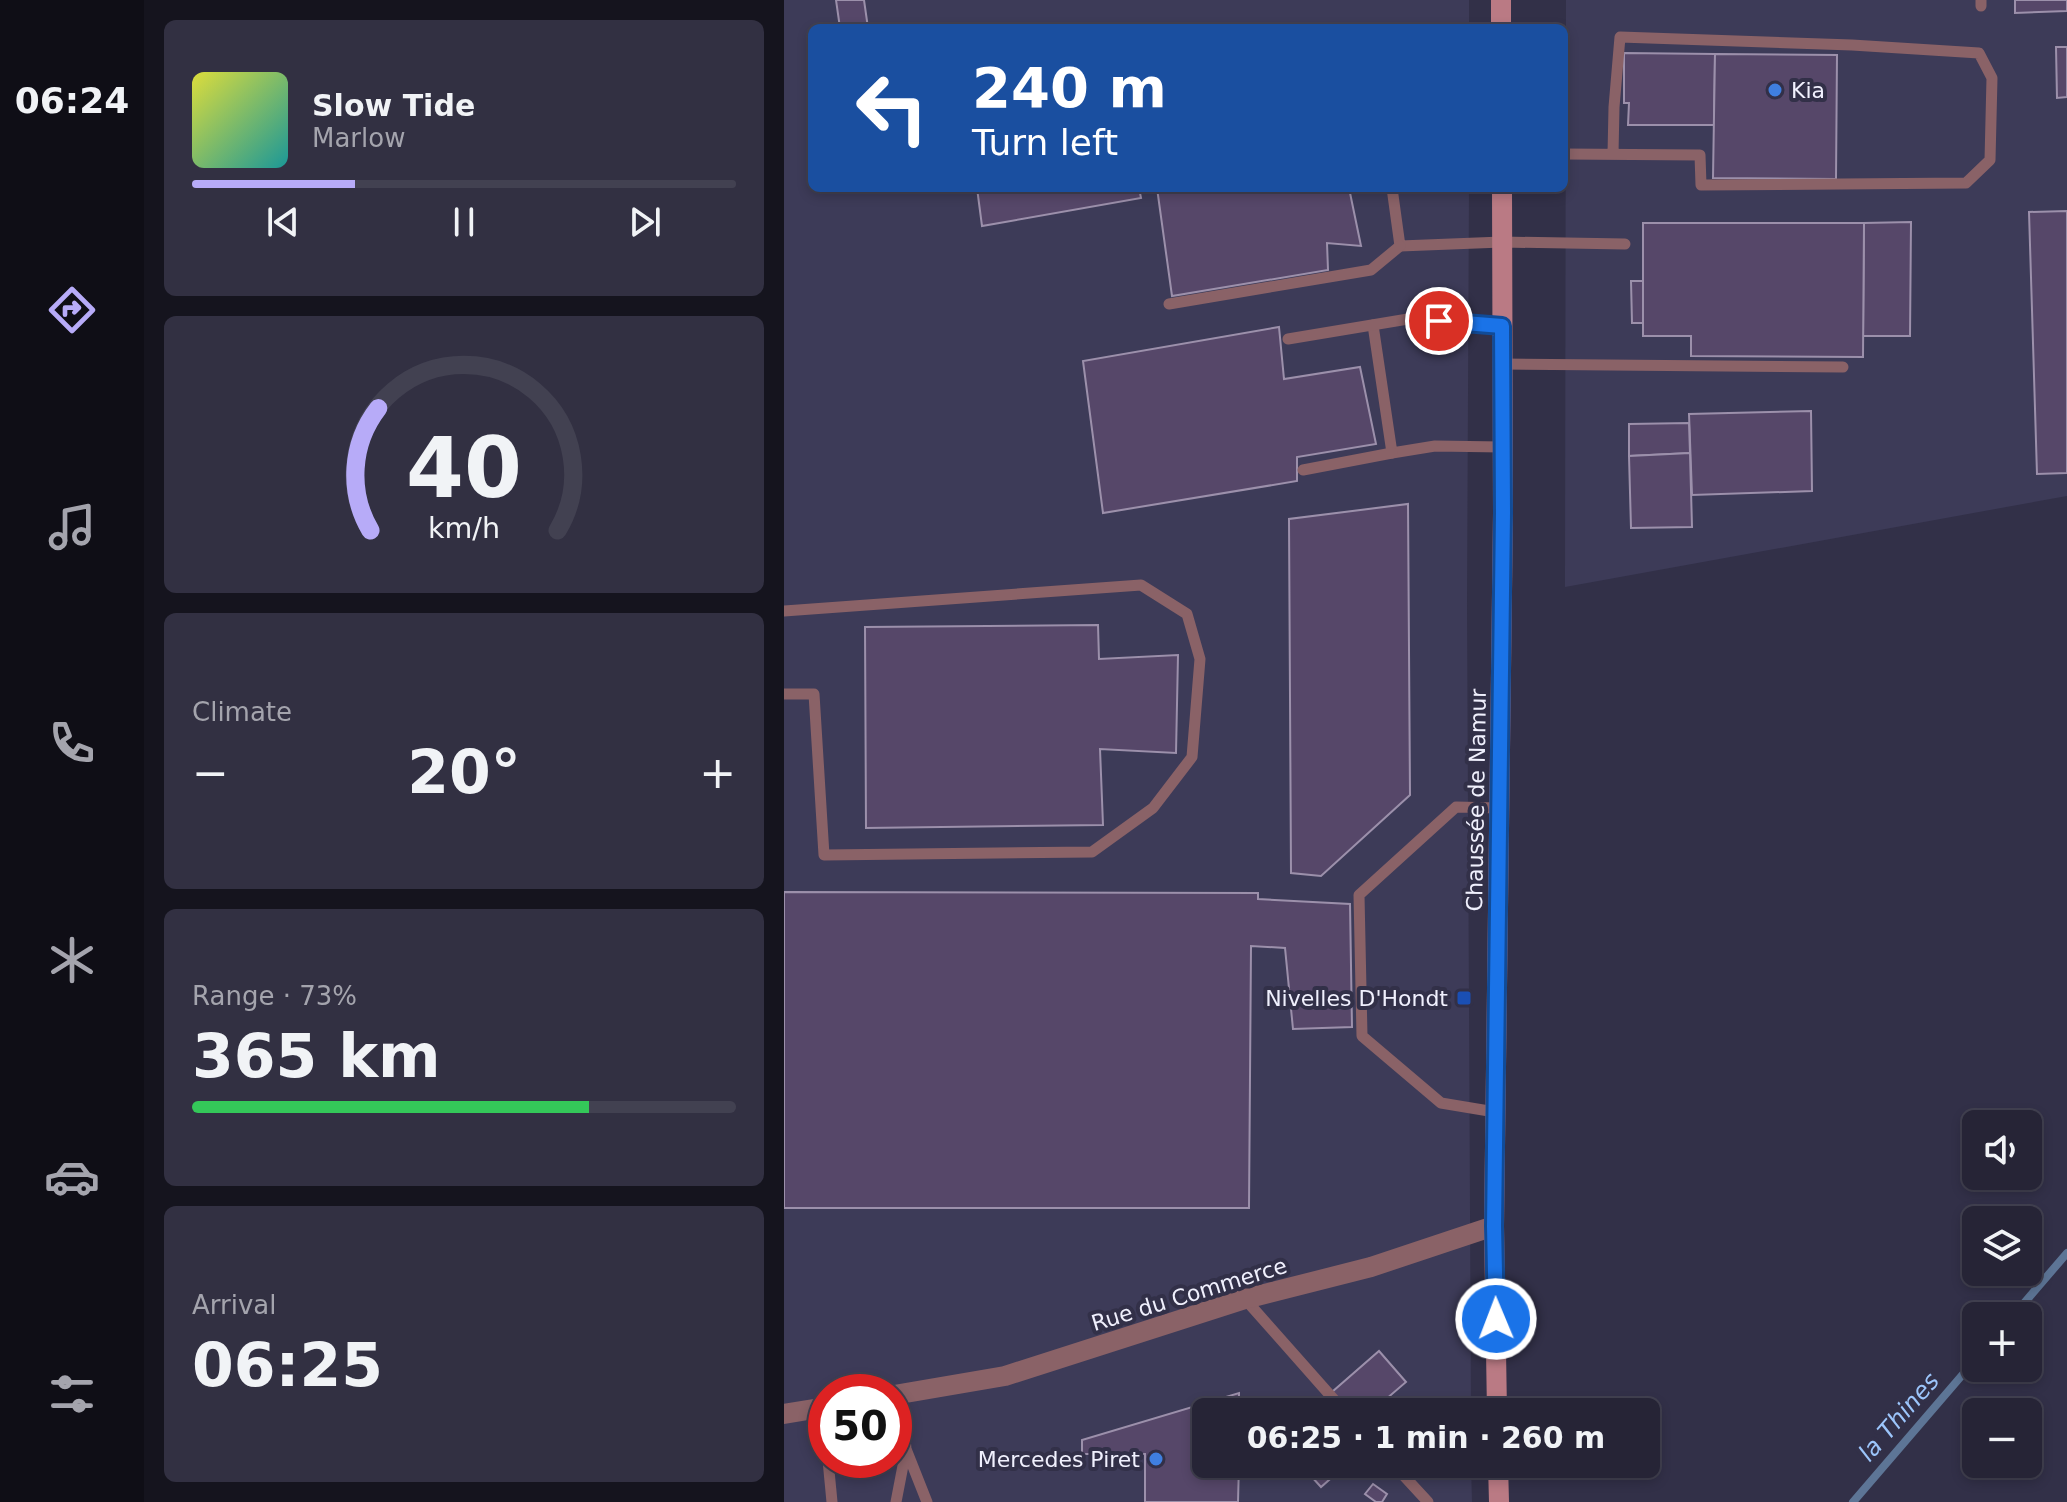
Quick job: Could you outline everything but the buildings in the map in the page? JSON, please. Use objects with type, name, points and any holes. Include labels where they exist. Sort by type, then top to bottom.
[{"type":"main road","points":[[1501,0],[1501,24]]},
{"type":"main road","name":"Chaussée de Namur","points":[[1497,1398],[1494,1226],[1502,192]]},
{"type":"main road","points":[[1498,1478],[1499,1502]]},
{"type":"street","name":"Rue du Commerce","points":[[912,1392],[1005,1376],[1245,1299],[1371,1267],[1494,1226]]},
{"type":"street","points":[[784,1414],[808,1410]]},
{"type":"lane","points":[[1568,154],[1700,155],[1701,185],[1966,183],[1990,160],[1992,78],[1979,53],[1620,37],[1613,154]]},
{"type":"lane","points":[[1393,192],[1400,246]]},
{"type":"lane","points":[[1169,304],[1371,270],[1400,246],[1502,242],[1625,244]]},
{"type":"lane","points":[[1288,339],[1408,319],[1502,326]]},
{"type":"lane","points":[[1373,325],[1392,453]]},
{"type":"lane","points":[[1502,364],[1843,367]]},
{"type":"lane","points":[[1303,470],[1435,446],[1502,447]]},
{"type":"lane","points":[[784,611],[1141,585],[1187,614],[1200,659],[1192,757],[1153,808],[1092,852],[824,855],[814,694],[784,694]]},
{"type":"lane","points":[[1495,1112],[1441,1103],[1362,1036],[1359,895],[1456,807],[1499,808]]},
{"type":"lane","points":[[1245,1299],[1333,1398]]},
{"type":"lane","points":[[912,1464],[927,1502]]},
{"type":"lane","points":[[830,1478],[832,1502]]},
{"type":"lane","points":[[896,1502],[901,1478]]},
{"type":"lane","points":[[1406,1478],[1428,1502]]},
{"type":"shaded area","points":[[784,0],[1469,0],[1469,24],[808,24],[808,192],[1469,192],[1467,604],[1471,1398],[1192,1398],[1192,1478],[1471,1478],[1472,1502],[784,1502]]},
{"type":"shaded area","points":[[1566,0],[2067,0],[2067,496],[1565,587]]},
{"type":"waterway","name":"la Thines","points":[[2025,1302],[2067,1253]]},
{"type":"waterway","name":"la Thines","points":[[1853,1502],[1962,1375]]},
{"type":"place","name":"Kia","points":[[1775,90]]},
{"type":"place","name":"Nivelles D'Hondt","points":[[1464,998]]},
{"type":"place","name":"Mercedes Piret","points":[[1156,1459]]},
{"type":"route","points":[[1439,321],[1502,326],[1503,513],[1494,1226],[1496,1319]]}]
